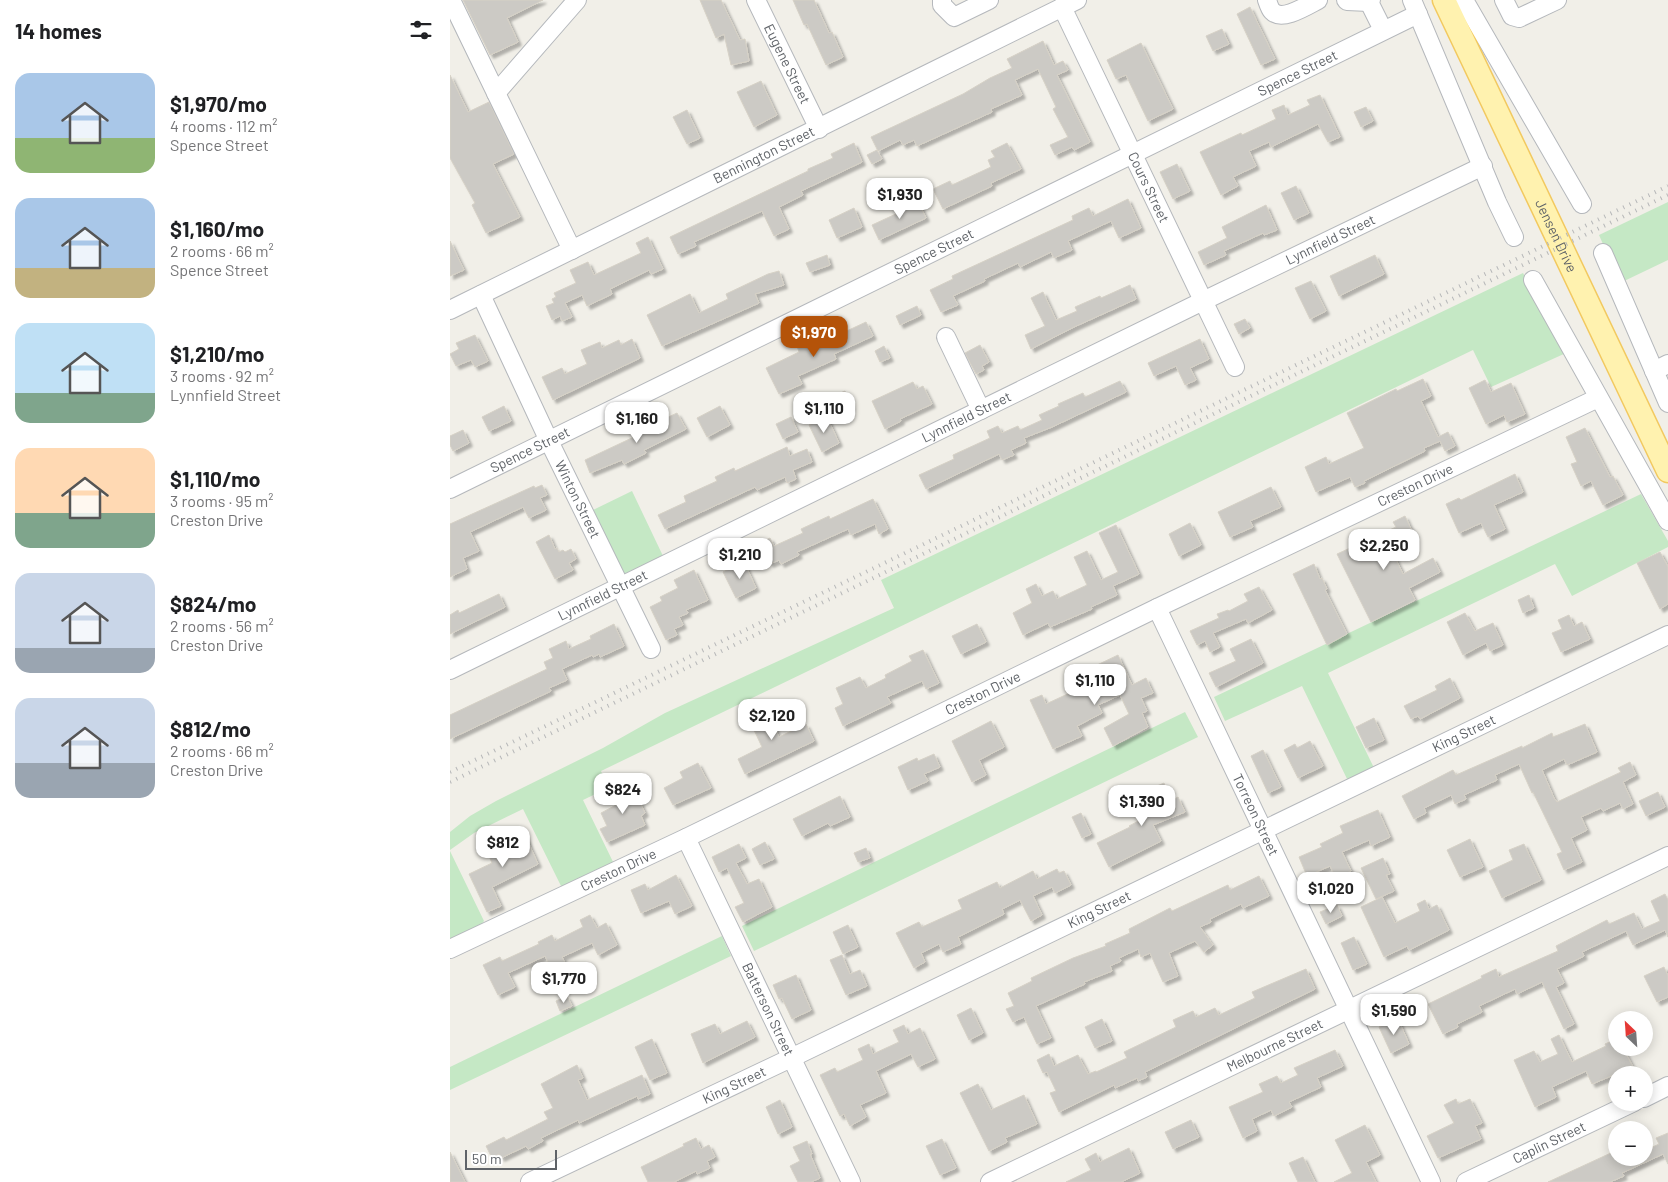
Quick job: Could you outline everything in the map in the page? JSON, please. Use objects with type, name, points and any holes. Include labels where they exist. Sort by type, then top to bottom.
[{"type":"main road","name":"Jensen Drive","points":[[1444,0],[1668,472]]},
{"type":"street","points":[[451,0],[572,250]]},
{"type":"street","points":[[496,93],[577,0]]},
{"type":"street","name":"Eugene Street","points":[[756,0],[819,129]]},
{"type":"street","points":[[942,0],[942,4],[954,18],[989,0]]},
{"type":"street","points":[[1267,0],[1272,12],[1278,15],[1287,15],[1318,0]]},
{"type":"street","points":[[1346,0],[1370,1],[1383,30]]},
{"type":"street","points":[[1464,0],[1582,204]]},
{"type":"street","points":[[1504,0],[1512,16],[1519,18],[1558,0]]},
{"type":"street","name":"Bennington Street","points":[[450,310],[1070,4]]},
{"type":"street","name":"Cours Street","points":[[1070,4],[1132,155],[1235,367]]},
{"type":"street","points":[[1415,7],[1514,237]]},
{"type":"street","name":"Spence Street","points":[[450,489],[1383,30],[1415,7]]},
{"type":"street","name":"Lynnfield Street","points":[[450,670],[1483,166]]},
{"type":"street","points":[[1603,253],[1661,368],[1668,403]]},
{"type":"street","points":[[1533,280],[1668,521]]},
{"type":"street","name":"Winton Street","points":[[481,295],[651,649]]},
{"type":"street","points":[[946,337],[981,410]]},
{"type":"street","name":"Creston Drive","points":[[450,949],[686,838],[1157,608],[1598,398]]},
{"type":"street","name":"Torreon Street","points":[[1157,608],[1432,1182]]},
{"type":"street","name":"King Street","points":[[530,1182],[1264,831],[1668,635]]},
{"type":"street","name":"Batterson Street","points":[[686,838],[851,1182]]},
{"type":"street","name":"Melbourne Street","points":[[990,1182],[1668,856]]},
{"type":"street","points":[[1653,1094],[1668,1086]]},
{"type":"street","name":"Caplin Street","points":[[1466,1182],[1615,1111]]},
{"type":"green space","points":[[1668,202],[1668,260],[1620,283],[1599,235]]},
{"type":"green space","points":[[1523,273],[1566,353],[1491,387],[1473,350],[601,771],[608,788],[583,800],[615,866],[563,890],[523,809],[474,833],[450,850],[450,832],[470,816],[496,801],[603,748],[665,713],[894,608],[881,580]]},
{"type":"green space","points":[[632,491],[663,556],[624,574],[593,510]]},
{"type":"green space","points":[[1641,494],[1668,541],[1668,547],[1572,596],[1555,564],[1328,673],[1375,770],[1349,783],[1302,686],[1225,721],[1214,697]]},
{"type":"green space","points":[[1185,712],[1198,737],[754,951],[742,926]]},
{"type":"green space","points":[[450,851],[484,921],[476,931],[450,943]]},
{"type":"green space","points":[[722,936],[731,956],[450,1090],[450,1067]]},
{"type":"building","points":[[463,0],[543,0],[507,18],[518,42],[490,55]]},
{"type":"building","points":[[700,0],[721,0],[740,40],[745,39],[749,61],[731,65],[724,34],[716,38]]},
{"type":"building","points":[[793,0],[814,0],[829,33],[832,32],[843,57],[826,65],[807,24],[804,25]]},
{"type":"building","points":[[1250,7],[1275,59],[1261,65],[1237,14]]},
{"type":"building","points":[[1222,29],[1229,44],[1213,51],[1206,36]]},
{"type":"building","points":[[1043,41],[1054,65],[1063,61],[1068,70],[1057,75],[1090,142],[1074,150],[1072,147],[1055,155],[1050,145],[1068,137],[1053,109],[1056,107],[1038,69],[1015,80],[1022,95],[991,109],[992,112],[917,146],[914,140],[903,145],[900,140],[878,151],[871,137],[963,94],[1012,68],[1007,59]]},
{"type":"building","points":[[1141,43],[1173,109],[1148,121],[1126,75],[1116,79],[1107,60]]},
{"type":"building","points":[[450,75],[468,112],[489,102],[514,154],[493,164],[520,217],[486,233],[472,205],[475,203],[450,158]]},
{"type":"building","points":[[761,81],[777,115],[754,127],[737,92]]},
{"type":"building","points":[[1320,95],[1340,137],[1328,142],[1318,124],[1271,147],[1269,142],[1249,151],[1256,166],[1233,177],[1238,186],[1221,195],[1200,152],[1276,119],[1272,110],[1284,105],[1288,115],[1310,105],[1307,100]]},
{"type":"building","points":[[1366,107],[1373,121],[1361,127],[1354,112]]},
{"type":"building","points":[[687,110],[700,138],[687,144],[673,117]]},
{"type":"building","points":[[854,143],[862,162],[801,191],[803,195],[779,207],[789,229],[774,236],[762,211],[694,242],[696,246],[678,254],[670,237],[808,171],[808,169],[833,158],[831,154]]},
{"type":"building","points":[[1007,143],[1021,169],[991,183],[992,186],[943,209],[933,189],[950,181],[952,185],[991,167],[988,160],[995,157],[991,151]]},
{"type":"building","points":[[877,150],[882,159],[872,164],[867,155]]},
{"type":"building","points":[[1177,164],[1190,191],[1173,199],[1160,172]]},
{"type":"building","points":[[1296,186],[1309,213],[1294,220],[1281,193]]},
{"type":"building","points":[[917,199],[926,218],[879,240],[872,225],[898,213],[897,209]]},
{"type":"building","points":[[1128,199],[1141,228],[1119,238],[1111,221],[1068,241],[1072,250],[1054,258],[1051,252],[1020,267],[1018,263],[984,279],[985,281],[953,296],[958,305],[941,312],[930,290],[953,279],[952,276],[1073,220],[1072,216],[1089,208],[1093,216]]},
{"type":"building","points":[[1266,205],[1277,230],[1264,235],[1263,233],[1224,251],[1226,255],[1204,265],[1198,252],[1227,238],[1222,227]]},
{"type":"building","points":[[854,208],[862,227],[837,238],[829,220]]},
{"type":"building","points":[[648,237],[663,269],[651,274],[649,270],[610,289],[612,294],[587,306],[582,295],[565,303],[572,317],[562,321],[560,316],[552,320],[546,306],[554,303],[552,299],[556,297],[554,293],[576,283],[570,270],[588,262],[594,275],[641,253],[636,243]]},
{"type":"building","points":[[450,241],[464,270],[450,276]]},
{"type":"building","points":[[827,255],[830,265],[810,272],[806,263]]},
{"type":"building","points":[[1375,255],[1384,274],[1339,296],[1330,276]]},
{"type":"building","points":[[779,271],[784,285],[755,294],[759,303],[662,346],[647,315],[690,294],[699,313],[728,299],[726,294],[768,274]]},
{"type":"building","points":[[1311,281],[1326,311],[1310,319],[1295,288]]},
{"type":"building","points":[[1130,285],[1136,299],[1031,349],[1025,335],[1045,326],[1031,298],[1043,292],[1056,320],[1077,311],[1075,307]]},
{"type":"building","points":[[917,306],[921,315],[900,325],[896,316]]},
{"type":"building","points":[[1245,319],[1250,328],[1239,334],[1234,324]]},
{"type":"building","points":[[866,322],[873,336],[834,354],[836,359],[798,376],[802,384],[779,394],[766,368],[799,352],[797,346],[807,341],[810,348]]},
{"type":"building","points":[[475,335],[488,361],[475,367],[471,360],[456,366],[450,354],[459,349],[456,343]]},
{"type":"building","points":[[632,339],[640,358],[553,400],[542,377],[562,368],[565,374],[587,364],[581,350],[600,342],[602,348],[619,340],[621,345]]},
{"type":"building","points":[[1200,339],[1209,359],[1190,368],[1196,380],[1185,385],[1176,366],[1154,376],[1148,363]]},
{"type":"building","points":[[980,345],[989,362],[982,366],[984,370],[976,374],[965,353]]},
{"type":"building","points":[[884,346],[890,358],[880,362],[875,351]]},
{"type":"building","points":[[1423,379],[1431,396],[1421,401],[1438,437],[1448,432],[1455,446],[1445,451],[1440,441],[1424,448],[1425,451],[1364,481],[1365,483],[1355,487],[1350,477],[1316,492],[1305,467],[1326,457],[1329,464],[1364,448],[1347,413],[1396,389],[1397,391]]},
{"type":"building","points":[[1485,380],[1491,392],[1511,383],[1525,414],[1507,422],[1504,415],[1486,424],[1469,388]]},
{"type":"building","points":[[1120,381],[1126,392],[1024,438],[1026,443],[1011,450],[1014,455],[1002,460],[999,454],[926,489],[919,475],[954,459],[953,455],[990,438],[987,431],[998,426],[1002,433],[1018,426],[1020,430],[1042,420],[1039,415],[1059,406],[1058,404],[1083,393],[1085,397]]},
{"type":"building","points":[[913,382],[917,389],[923,386],[932,404],[900,419],[901,421],[885,429],[872,401]]},
{"type":"building","points":[[845,391],[851,407],[828,416],[822,401]]},
{"type":"building","points":[[504,406],[511,421],[489,431],[482,417]]},
{"type":"building","points":[[720,406],[730,425],[707,437],[697,418]]},
{"type":"building","points":[[677,413],[686,429],[644,450],[646,453],[624,464],[622,460],[590,473],[585,460],[653,428],[651,425]]},
{"type":"building","points":[[791,417],[798,432],[783,439],[776,424]]},
{"type":"building","points":[[827,417],[839,443],[822,452],[809,425]]},
{"type":"building","points":[[1585,428],[1610,477],[1613,476],[1623,495],[1603,505],[1591,481],[1581,486],[1571,464],[1577,462],[1566,437]]},
{"type":"building","points":[[463,430],[469,443],[453,451],[450,445],[450,436]]},
{"type":"building","points":[[787,447],[790,456],[807,449],[812,462],[793,470],[796,479],[787,483],[785,477],[757,490],[755,487],[665,529],[658,515],[686,502],[684,496],[717,481],[715,477],[734,468],[735,471]]},
{"type":"building","points":[[1515,474],[1523,492],[1494,505],[1505,529],[1488,537],[1481,523],[1459,533],[1446,504],[1459,498],[1461,500]]},
{"type":"building","points":[[542,485],[547,495],[540,498],[546,510],[529,518],[523,507],[470,532],[479,551],[463,558],[467,569],[450,577],[450,524],[534,486],[535,488]]},
{"type":"building","points":[[1271,487],[1281,507],[1250,521],[1253,527],[1230,537],[1218,512]]},
{"type":"building","points":[[873,499],[888,529],[879,534],[875,524],[851,535],[848,529],[797,552],[799,555],[781,564],[779,560],[770,564],[760,543],[770,538],[774,546],[803,533],[801,529],[829,516],[830,519]]},
{"type":"building","points":[[1405,516],[1414,535],[1412,544],[1392,551],[1403,574],[1433,558],[1440,572],[1409,588],[1415,600],[1371,622],[1337,554],[1396,527],[1393,522]]},
{"type":"building","points":[[1190,523],[1201,545],[1179,556],[1169,534]]},
{"type":"building","points":[[1116,525],[1139,574],[1113,586],[1117,595],[1091,607],[1092,609],[1050,627],[1048,623],[1023,635],[1013,613],[1032,603],[1026,589],[1036,584],[1042,596],[1053,591],[1057,599],[1087,585],[1074,557],[1087,551],[1101,580],[1118,572],[1099,533]]},
{"type":"building","points":[[549,535],[555,549],[557,548],[559,552],[563,550],[565,552],[571,549],[576,559],[569,563],[573,570],[555,579],[536,542]]},
{"type":"building","points":[[1660,552],[1668,567],[1668,604],[1660,609],[1637,563]]},
{"type":"building","points":[[744,562],[756,588],[736,598],[723,572]]},
{"type":"building","points":[[1314,564],[1347,634],[1327,645],[1293,574]]},
{"type":"building","points":[[694,570],[708,600],[686,610],[688,613],[679,617],[683,625],[674,629],[677,635],[666,640],[650,607],[662,601],[660,597],[678,588],[674,580]]},
{"type":"building","points":[[1259,587],[1272,610],[1248,623],[1246,619],[1213,633],[1220,647],[1210,652],[1205,641],[1197,645],[1190,631],[1219,618],[1217,614],[1229,611],[1248,601],[1244,594]]},
{"type":"building","points":[[499,594],[505,607],[450,634],[450,615],[458,610],[459,613]]},
{"type":"building","points":[[1529,595],[1534,608],[1523,613],[1518,600]]},
{"type":"building","points":[[1465,613],[1475,631],[1493,623],[1503,645],[1490,651],[1486,643],[1463,655],[1447,622]]},
{"type":"building","points":[[1569,615],[1574,626],[1582,622],[1590,639],[1561,652],[1552,633],[1562,629],[1558,620]]},
{"type":"building","points":[[614,624],[624,646],[600,657],[599,654],[593,657],[592,655],[562,669],[567,680],[549,688],[551,691],[450,739],[450,715],[547,669],[544,662],[553,658],[549,649],[566,641],[569,649],[591,639],[590,636]]},
{"type":"building","points":[[977,624],[986,642],[961,654],[952,636]]},
{"type":"building","points":[[1251,639],[1263,663],[1216,687],[1209,673],[1236,661],[1230,649]]},
{"type":"building","points":[[923,650],[939,683],[926,689],[922,681],[887,697],[891,703],[843,726],[835,708],[843,704],[836,688],[860,677],[866,688],[886,678],[885,675],[912,661],[909,656]]},
{"type":"building","points":[[1118,655],[1132,685],[1146,678],[1153,693],[1141,698],[1147,711],[1142,713],[1148,727],[1113,746],[1104,728],[1129,714],[1120,695],[1098,705],[1102,713],[1077,726],[1082,736],[1053,749],[1030,700],[1042,695],[1046,704],[1074,691],[1073,688],[1088,681],[1086,677],[1098,671],[1095,666]]},
{"type":"building","points":[[1450,678],[1460,698],[1420,719],[1418,716],[1411,719],[1404,706],[1437,690],[1435,686]]},
{"type":"building","points":[[764,705],[779,737],[806,724],[814,741],[745,774],[738,759],[762,747],[746,713]]},
{"type":"building","points":[[1374,718],[1384,740],[1366,748],[1356,727]]},
{"type":"building","points":[[991,721],[1004,747],[979,760],[986,775],[972,782],[952,741]]},
{"type":"building","points":[[1585,724],[1597,752],[1567,765],[1564,759],[1542,770],[1554,798],[1557,802],[1621,772],[1618,768],[1630,762],[1636,775],[1623,782],[1633,804],[1623,809],[1620,803],[1603,811],[1601,808],[1581,817],[1587,830],[1571,838],[1582,862],[1564,870],[1557,854],[1562,852],[1519,764],[1495,775],[1497,780],[1464,795],[1466,799],[1455,804],[1451,795],[1424,808],[1426,813],[1414,819],[1402,796],[1453,770],[1456,775],[1522,746],[1522,748],[1552,733],[1553,737]]},
{"type":"building","points":[[1310,741],[1323,766],[1298,778],[1284,750],[1295,744],[1297,748]]},
{"type":"building","points":[[1263,750],[1281,787],[1268,793],[1251,756]]},
{"type":"building","points":[[934,754],[940,767],[924,774],[928,781],[908,790],[898,767],[917,758],[918,761]]},
{"type":"building","points":[[698,763],[711,788],[673,805],[664,788],[683,778],[680,772]]},
{"type":"building","points":[[1164,783],[1171,801],[1178,797],[1185,812],[1153,825],[1161,841],[1109,867],[1097,843],[1148,816],[1138,794]]},
{"type":"building","points":[[632,785],[645,813],[641,816],[645,825],[607,842],[600,829],[607,826],[601,813],[620,803],[616,793]]},
{"type":"building","points":[[1658,792],[1665,807],[1646,816],[1639,801]]},
{"type":"building","points":[[840,796],[850,817],[830,826],[828,823],[802,836],[793,819]]},
{"type":"building","points":[[1378,810],[1390,837],[1371,846],[1369,840],[1342,852],[1351,871],[1336,878],[1330,866],[1307,876],[1299,857],[1322,847],[1320,844],[1343,833],[1340,826]]},
{"type":"building","points":[[1081,813],[1091,834],[1082,838],[1072,817]]},
{"type":"building","points":[[524,833],[538,864],[492,887],[501,906],[487,912],[469,874],[492,863],[487,851]]},
{"type":"building","points":[[1470,839],[1483,867],[1460,877],[1447,850]]},
{"type":"building","points":[[765,842],[774,859],[760,865],[752,849]]},
{"type":"building","points":[[739,844],[746,858],[736,863],[747,884],[759,879],[772,907],[743,922],[735,907],[744,903],[727,868],[719,872],[712,857]]},
{"type":"building","points":[[1524,844],[1541,880],[1502,898],[1489,871],[1513,860],[1509,850]]},
{"type":"building","points":[[866,848],[870,858],[858,862],[854,853]]},
{"type":"building","points":[[1383,858],[1390,874],[1386,875],[1394,891],[1376,899],[1361,868]]},
{"type":"building","points":[[1057,869],[1059,873],[1064,871],[1071,885],[1055,893],[1052,887],[1033,896],[1042,915],[1031,921],[1020,900],[1002,909],[1004,914],[958,937],[961,944],[943,952],[939,944],[921,953],[925,962],[914,968],[896,933],[919,922],[922,927],[962,909],[958,900],[997,882],[1000,888],[1033,871],[1037,879]]},
{"type":"building","points":[[676,875],[692,906],[675,914],[669,901],[641,913],[631,890],[645,884],[648,890]]},
{"type":"building","points":[[1259,876],[1269,896],[1243,908],[1241,904],[1210,919],[1211,922],[1200,927],[1213,945],[1204,952],[1195,941],[1169,953],[1178,976],[1163,982],[1150,953],[1141,957],[1138,949],[1119,958],[1121,961],[1110,966],[1112,971],[1084,982],[1085,984],[1036,1006],[1051,1038],[1037,1044],[1024,1017],[1013,1022],[1006,1009],[1014,1006],[1008,993],[1032,981],[1031,978],[1073,958],[1106,946],[1105,944],[1130,933],[1129,929],[1170,908],[1172,911],[1228,885],[1230,890]]},
{"type":"building","points":[[1665,894],[1668,900],[1668,937],[1665,930],[1633,945],[1626,931],[1582,952],[1584,956],[1557,969],[1564,983],[1556,987],[1574,1024],[1564,1029],[1542,982],[1517,994],[1515,989],[1479,1006],[1482,1012],[1457,1024],[1458,1027],[1443,1034],[1428,1004],[1482,978],[1481,976],[1496,969],[1499,977],[1558,951],[1556,946],[1607,920],[1609,924],[1634,913],[1642,929],[1660,921],[1651,901]]},
{"type":"building","points":[[1382,897],[1395,923],[1420,911],[1417,904],[1425,900],[1429,909],[1437,905],[1449,930],[1409,950],[1407,946],[1384,957],[1361,907]]},
{"type":"building","points":[[1337,905],[1342,916],[1326,924],[1320,912]]},
{"type":"building","points":[[590,915],[597,928],[606,923],[617,945],[598,955],[592,943],[562,957],[576,984],[562,991],[545,956],[508,973],[515,987],[498,995],[483,965],[500,957],[502,961],[539,944],[538,942],[552,935],[555,941],[583,927],[580,920]]},
{"type":"building","points":[[848,925],[858,947],[843,954],[833,932]]},
{"type":"building","points":[[1354,937],[1367,964],[1353,970],[1341,943]]},
{"type":"building","points":[[842,955],[850,974],[860,970],[867,986],[846,995],[830,960]]},
{"type":"building","points":[[1664,967],[1668,976],[1668,997],[1657,1002],[1644,976]]},
{"type":"building","points":[[1306,969],[1315,989],[1145,1072],[1147,1077],[1138,1081],[1137,1078],[1115,1088],[1114,1085],[1059,1112],[1050,1093],[1056,1091],[1047,1072],[1043,1073],[1037,1060],[1049,1054],[1054,1066],[1078,1055],[1088,1074],[1096,1072],[1127,1058],[1124,1052],[1176,1027],[1173,1020],[1193,1011],[1196,1017],[1215,1008],[1219,1015],[1255,998],[1252,992]]},
{"type":"building","points":[[796,975],[811,1010],[792,1019],[782,998],[779,999],[773,985]]},
{"type":"building","points":[[567,996],[572,1006],[560,1011],[556,1001]]},
{"type":"building","points":[[971,1008],[983,1033],[969,1040],[957,1015]]},
{"type":"building","points":[[1102,1019],[1112,1041],[1095,1048],[1085,1027]]},
{"type":"building","points":[[1398,1019],[1409,1044],[1391,1053],[1379,1027]]},
{"type":"building","points":[[747,1021],[755,1037],[703,1063],[691,1034],[715,1024],[720,1034]]},
{"type":"building","points":[[904,1025],[908,1034],[920,1028],[935,1059],[918,1067],[911,1054],[876,1071],[886,1093],[860,1105],[866,1117],[850,1126],[844,1114],[840,1116],[820,1075],[835,1068],[837,1072],[863,1060],[858,1049],[869,1044],[873,1054],[899,1042],[893,1030]]},
{"type":"building","points":[[1559,1035],[1572,1062],[1606,1046],[1605,1044],[1608,1043],[1608,1056],[1627,1056],[1632,1066],[1608,1066],[1608,1077],[1592,1084],[1586,1071],[1552,1087],[1556,1097],[1535,1107],[1514,1060],[1534,1051],[1540,1062],[1558,1054],[1551,1039]]},
{"type":"building","points":[[652,1039],[667,1073],[650,1080],[635,1047]]},
{"type":"building","points":[[1335,1050],[1343,1066],[1317,1078],[1321,1087],[1289,1102],[1292,1107],[1274,1116],[1271,1110],[1252,1119],[1257,1131],[1243,1138],[1229,1107],[1263,1092],[1259,1084],[1277,1076],[1281,1083],[1298,1075],[1294,1068]]},
{"type":"building","points":[[577,1065],[583,1078],[578,1080],[587,1100],[642,1075],[650,1094],[638,1099],[637,1096],[579,1123],[578,1120],[541,1138],[543,1141],[528,1149],[526,1146],[501,1158],[499,1154],[492,1158],[486,1146],[504,1137],[506,1140],[548,1119],[544,1112],[553,1108],[541,1084]]},
{"type":"building","points":[[978,1084],[991,1110],[1024,1095],[1037,1124],[1005,1138],[1007,1142],[989,1151],[960,1093]]},
{"type":"building","points":[[1456,1099],[1458,1104],[1470,1099],[1482,1123],[1475,1126],[1481,1139],[1438,1158],[1427,1136],[1454,1123],[1444,1105]]},
{"type":"building","points":[[780,1100],[792,1127],[778,1134],[766,1107]]},
{"type":"building","points":[[1191,1120],[1199,1137],[1173,1149],[1165,1132]]},
{"type":"building","points":[[1365,1125],[1380,1155],[1366,1162],[1376,1182],[1334,1182],[1352,1173],[1335,1140]]},
{"type":"building","points":[[1668,1133],[1668,1164],[1663,1154],[1653,1159],[1653,1147],[1659,1144],[1656,1138]]},
{"type":"building","points":[[696,1138],[701,1149],[709,1145],[715,1157],[707,1161],[710,1168],[697,1174],[696,1171],[674,1182],[648,1182],[641,1167]]},
{"type":"building","points":[[942,1139],[956,1168],[940,1175],[926,1146]]},
{"type":"building","points":[[807,1141],[820,1178],[811,1182],[798,1182],[790,1166],[800,1161],[793,1147]]},
{"type":"building","points":[[1129,1148],[1140,1173],[1121,1182],[1066,1182],[1091,1170],[1085,1159],[1096,1153],[1100,1162]]},
{"type":"building","points":[[450,1152],[465,1182],[450,1182]]},
{"type":"building","points":[[1608,1154],[1608,1166],[1637,1166],[1622,1173],[1624,1176],[1610,1182],[1548,1182]]},
{"type":"building","points":[[1303,1157],[1315,1182],[1298,1182],[1289,1163]]},
{"type":"railway","points":[[450,772],[1668,186]]},
{"type":"railway","points":[[450,782],[1668,195]]}]
